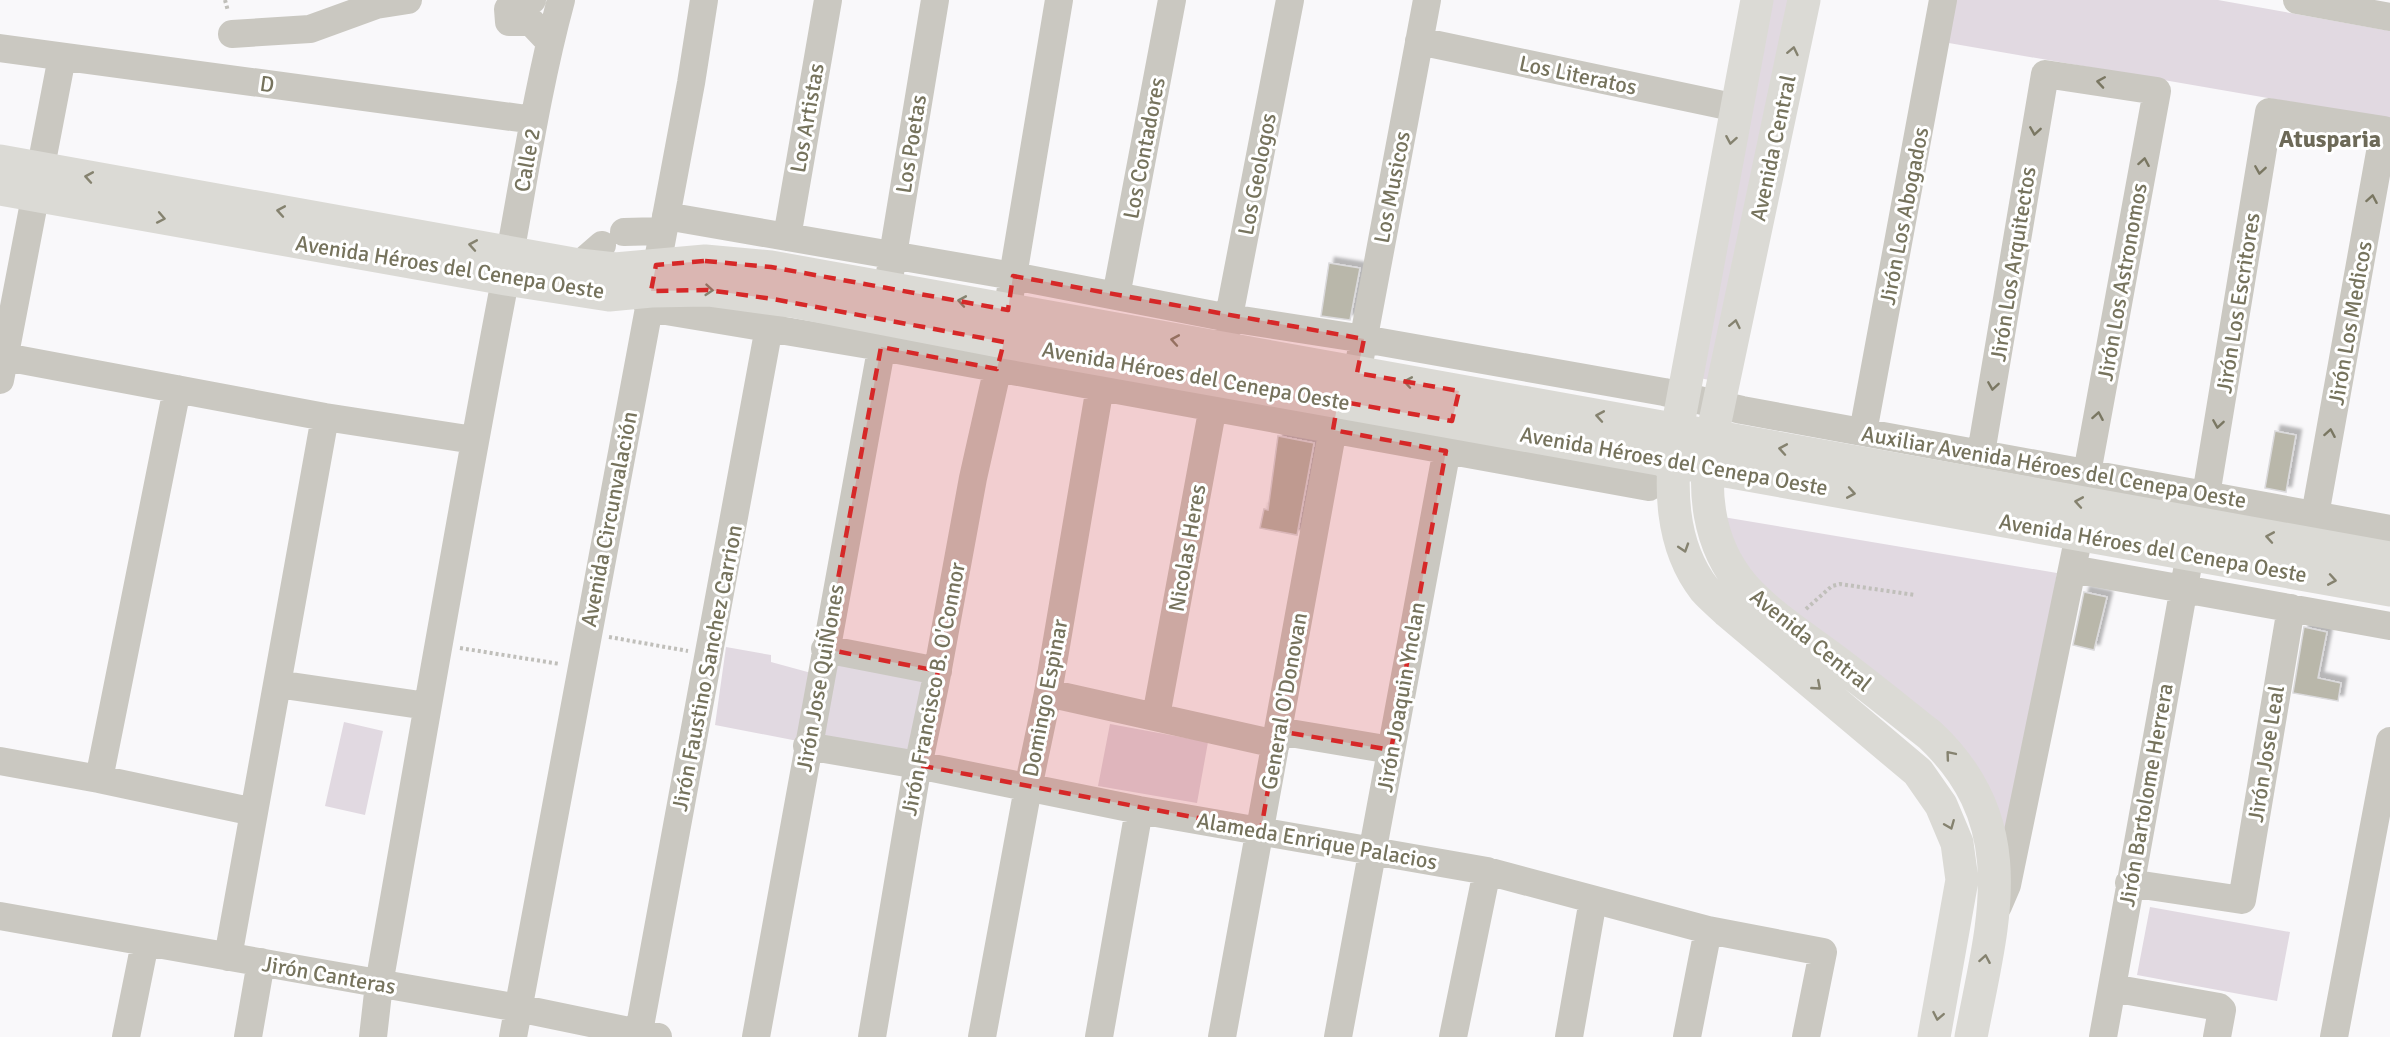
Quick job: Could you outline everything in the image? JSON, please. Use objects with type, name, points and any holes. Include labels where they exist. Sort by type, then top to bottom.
[{"type":"main road","name":"Avenida Central","points":[[1757,0],[1675,445],[1672,491],[1676,524],[1689,562],[1705,589],[1728,612],[1918,772],[1941,805],[1957,843],[1962,880],[1934,1037]]},
{"type":"main road","name":"Avenida Central","points":[[1804,0],[1712,436],[1707,502],[1713,527],[1725,559],[1744,586],[1788,625],[1930,735],[1964,772],[1982,805],[1992,842],[1996,879],[1993,917],[1971,1037]]},
{"type":"main road","name":"Avenida Héroes del Cenepa Oeste","points":[[0,161],[37,182],[508,266],[609,295],[651,288],[708,290],[772,313],[885,318],[1008,310],[1220,363],[1335,415],[1452,421],[1675,445],[1712,436],[2390,558]]},
{"type":"main road","name":"Avenida Héroes del Cenepa Oeste","points":[[0,189],[37,182]]},
{"type":"main road","name":"Avenida Héroes del Cenepa Oeste","points":[[508,266],[602,248],[615,269],[651,288]]},
{"type":"main road","name":"Avenida Héroes del Cenepa Oeste","points":[[651,288],[705,261],[771,267],[885,318],[1001,355],[1103,374],[1220,363],[1357,373],[1452,421]]},
{"type":"main road","name":"Avenida Héroes del Cenepa Oeste","points":[[1712,436],[2079,535],[2390,590]]},
{"type":"street","points":[[232,34],[310,29],[376,5],[408,0]]},
{"type":"street","points":[[532,0],[508,9],[509,22],[531,22],[550,42]]},
{"type":"street","name":"Calle 2","points":[[373,1037],[379,984],[474,440],[534,120],[561,0]]},
{"type":"street","name":"Avenida Circunvalación","points":[[513,1037],[704,0]]},
{"type":"street","name":"Los Artistas","points":[[787,237],[828,0]]},
{"type":"street","name":"Los Poetas","points":[[885,318],[934,0]]},
{"type":"street","points":[[1008,310],[1059,0]]},
{"type":"street","name":"Los Contadores","points":[[1116,296],[1172,0]]},
{"type":"street","name":"Los Geologos","points":[[1220,363],[1290,0]]},
{"type":"street","name":"Los Musicos","points":[[1357,373],[1427,0]]},
{"type":"street","name":"Jirón Los Abogados","points":[[1863,432],[1943,0]]},
{"type":"street","points":[[2297,0],[2390,17]]},
{"type":"street","name":"Los Literatos","points":[[1419,41],[1737,108]]},
{"type":"street","name":"D","points":[[0,48],[534,120]]},
{"type":"street","points":[[62,57],[1,364],[177,389],[326,417],[474,440]]},
{"type":"street","name":"Jirón Los Astronomos","points":[[2045,74],[2157,91],[2087,473]]},
{"type":"street","name":"Jirón Los Arquitectos","points":[[1981,453],[2045,74]]},
{"type":"street","name":"Jirón Los Medicos","points":[[2269,112],[2384,130],[2316,515]]},
{"type":"street","name":"Jirón Los Escritores","points":[[2206,495],[2269,112]]},
{"type":"street","name":"Auxiliar Avenida Héroes del Cenepa Oeste","points":[[602,248],[664,224],[787,237],[1116,296],[1220,363],[1364,339],[1683,396],[1712,436],[1863,432],[2390,529]]},
{"type":"street","name":"Jirón Faustino Sanchez Carrion","points":[[645,1036],[709,655],[772,313]]},
{"type":"street","name":"Jirón Jose QuiÑones","points":[[756,1037],[885,318]]},
{"type":"street","name":"Jirón Francisco B. O'Connor","points":[[872,1037],[918,765],[938,671],[973,478],[1001,355]]},
{"type":"street","name":"Jirón Joaquin Ynclan","points":[[1338,1037],[1465,357]]},
{"type":"street","name":"Nicolas Heres","points":[[1156,716],[1220,363]]},
{"type":"street","name":"Domingo Espinar","points":[[982,1037],[1048,693],[1103,374]]},
{"type":"street","points":[[99,779],[177,389]]},
{"type":"street","name":"General O'Donovan","points":[[1222,1037],[1335,415]]},
{"type":"street","points":[[228,957],[326,417]]},
{"type":"street","points":[[1452,421],[1649,487]]},
{"type":"street","points":[[1993,917],[2007,885],[2079,535]]},
{"type":"street","name":"Jirón Bartolome Herrera","points":[[2103,1037],[2190,554]]},
{"type":"street","points":[[2072,568],[2390,626]]},
{"type":"street","name":"Jirón Jose Leal","points":[[2129,883],[2242,900],[2291,608]]},
{"type":"street","points":[[825,649],[938,671]]},
{"type":"street","points":[[277,684],[428,706]]},
{"type":"street","points":[[1048,693],[1277,738],[1391,750]]},
{"type":"street","points":[[2334,1037],[2390,741]]},
{"type":"street","name":"Alameda Enrique Palacios","points":[[807,746],[918,765],[1139,810],[1373,849],[1487,871],[1708,930],[1823,952],[1806,1037]]},
{"type":"street","points":[[0,761],[99,779],[254,812]]},
{"type":"street","points":[[1099,1037],[1139,810]]},
{"type":"street","points":[[1453,1037],[1487,871]]},
{"type":"street","points":[[1569,1037],[1593,900]]},
{"type":"street","name":"Jirón Canteras","points":[[0,916],[518,1008],[645,1036]]},
{"type":"street","points":[[1687,1037],[1708,930]]},
{"type":"street","points":[[126,1037],[146,943]]},
{"type":"street","points":[[248,1037],[261,962]]},
{"type":"street","points":[[2112,988],[2215,1005],[2220,1023]]},
{"type":"path","points":[[1788,625],[1832,586],[1840,584],[1916,594]]},
{"type":"path","points":[[588,633],[709,655]]},
{"type":"path","points":[[438,644],[581,667]]},
{"type":"highlighted area","points":[[705,261],[771,267],[1008,310],[1013,276],[1364,339],[1357,373],[1459,391],[1452,421],[1338,401],[1333,430],[1446,451],[1391,750],[1278,731],[1261,830],[918,765],[938,671],[825,649],[881,347],[997,369],[1004,342],[773,299],[708,290],[651,291],[656,265]]},
{"type":"shaded area","points":[[1773,0],[1791,0],[1714,381],[1695,377]]},
{"type":"shaded area","points":[[1949,0],[2218,0],[2390,31],[2390,119],[1943,42]]},
{"type":"shaded area","points":[[1723,517],[2057,573],[2007,869],[1982,795],[1747,574]]},
{"type":"shaded area","points":[[726,647],[771,655],[771,662],[815,674],[803,742],[715,725]]},
{"type":"shaded area","points":[[829,660],[933,678],[916,763],[813,743]]},
{"type":"shaded area","points":[[344,722],[383,731],[365,815],[325,806]]},
{"type":"shaded area","points":[[1110,724],[1208,742],[1197,803],[1098,786]]},
{"type":"shaded area","points":[[2150,907],[2290,932],[2277,1001],[2137,975]]},
{"type":"building","points":[[1329,263],[1360,268],[1350,320],[1321,316]]},
{"type":"building","points":[[2275,431],[2296,435],[2286,492],[2265,488]]},
{"type":"building","points":[[1278,436],[1314,443],[1297,535],[1260,528],[1264,509],[1268,510]]},
{"type":"building","points":[[2084,592],[2107,597],[2094,650],[2073,645]]},
{"type":"building","points":[[2304,627],[2327,632],[2318,678],[2341,683],[2338,701],[2293,693]]},
{"type":"district","name":"Atusparia","points":[[2330,139]]}]
